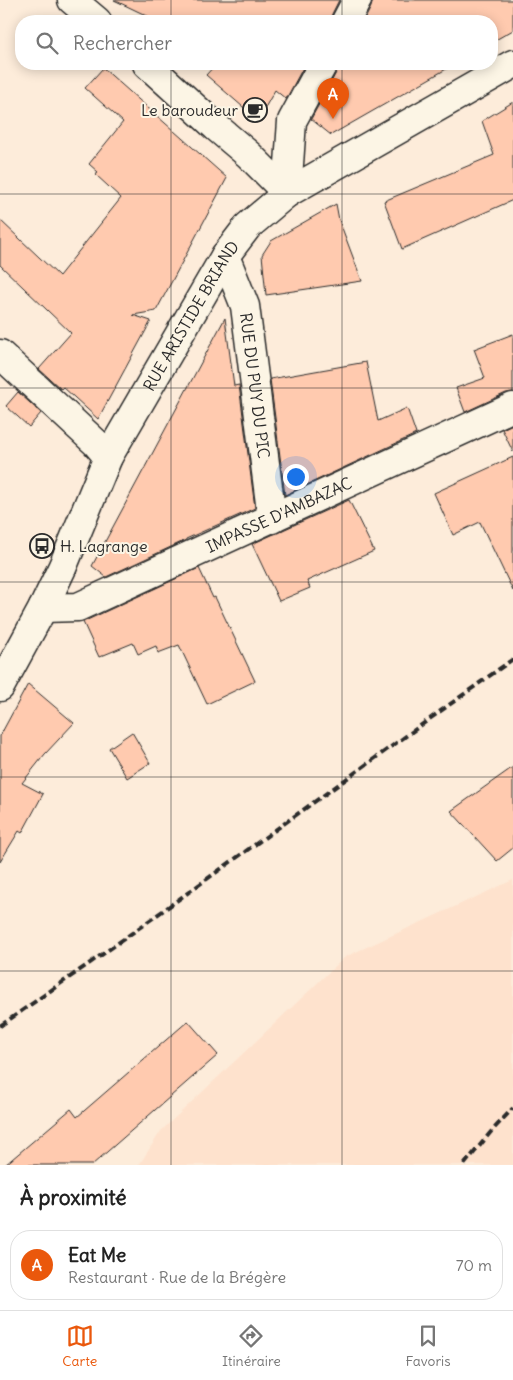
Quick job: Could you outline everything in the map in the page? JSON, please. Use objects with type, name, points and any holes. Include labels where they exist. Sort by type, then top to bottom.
[{"type":"street","points":[[72,0],[90,15]]},
{"type":"street","points":[[349,15],[357,0]]},
{"type":"street","name":"RUE ARISTIDE BRIAND","points":[[0,687],[43,608],[63,566],[108,457],[225,256],[248,226],[287,193],[513,64]]},
{"type":"street","points":[[154,70],[249,155],[287,193]]},
{"type":"street","points":[[287,193],[292,121],[320,70]]},
{"type":"street","name":"RUE DU PUY DU PIC","points":[[225,256],[245,306],[272,519]]},
{"type":"street","points":[[0,354],[96,443],[108,457]]},
{"type":"street","name":"IMPASSE D'AMBAZAC","points":[[43,608],[78,606],[272,519],[513,407]]},
{"type":"shaded area","points":[[513,880],[513,1165],[139,1165],[161,1131],[345,957]]},
{"type":"building","points":[[114,0],[339,0],[332,15],[145,15]]},
{"type":"building","points":[[373,0],[513,0],[513,30],[498,39],[498,15],[367,15]]},
{"type":"building","points":[[101,70],[105,70],[227,178],[156,311],[133,315],[151,321],[98,419],[63,387],[61,389],[39,369],[71,333],[0,265],[0,220],[59,276],[121,198],[96,175],[98,172],[89,164],[123,122],[85,88]]},
{"type":"building","points":[[211,70],[302,70],[286,99],[275,90],[258,120],[206,75]]},
{"type":"building","points":[[445,70],[331,135],[311,119],[337,71]]},
{"type":"building","points":[[513,102],[513,200],[402,249],[384,201],[494,155],[482,121]]},
{"type":"building","points":[[336,204],[339,220],[362,281],[266,295],[262,255],[271,241]]},
{"type":"building","points":[[225,318],[234,386],[239,385],[255,508],[106,577],[92,566]]},
{"type":"building","points":[[513,334],[513,392],[506,393],[465,412],[456,388],[485,378],[474,349]]},
{"type":"building","points":[[366,362],[378,421],[407,408],[416,434],[285,495],[270,379]]},
{"type":"building","points":[[18,392],[41,413],[29,427],[6,406]]},
{"type":"building","points":[[513,424],[513,452],[502,429]]},
{"type":"building","points":[[513,457],[513,591],[480,522],[453,535],[434,493]]},
{"type":"building","points":[[349,500],[374,551],[307,581],[310,588],[279,601],[252,544]]},
{"type":"building","points":[[199,568],[255,681],[207,704],[179,645],[158,653],[156,646],[138,654],[133,643],[99,657],[83,622]]},
{"type":"building","points":[[28,684],[74,723],[45,754],[22,783],[43,794],[22,833],[19,831],[0,862],[0,736]]},
{"type":"building","points":[[132,732],[150,763],[127,778],[109,748]]},
{"type":"building","points":[[513,767],[513,848],[497,861],[451,811]]},
{"type":"building","points":[[188,1021],[218,1055],[92,1165],[5,1165],[71,1109],[77,1117]]},
{"type":"railway","points":[[0,1026],[513,659]]},
{"type":"railway","points":[[464,1165],[513,1108]]},
{"type":"place","name":"Le baroudeur","points":[[255,110]]},
{"type":"place","name":"Eat Me","points":[[333,119]]},
{"type":"place","name":"H. Lagrange","points":[[42,546]]}]
